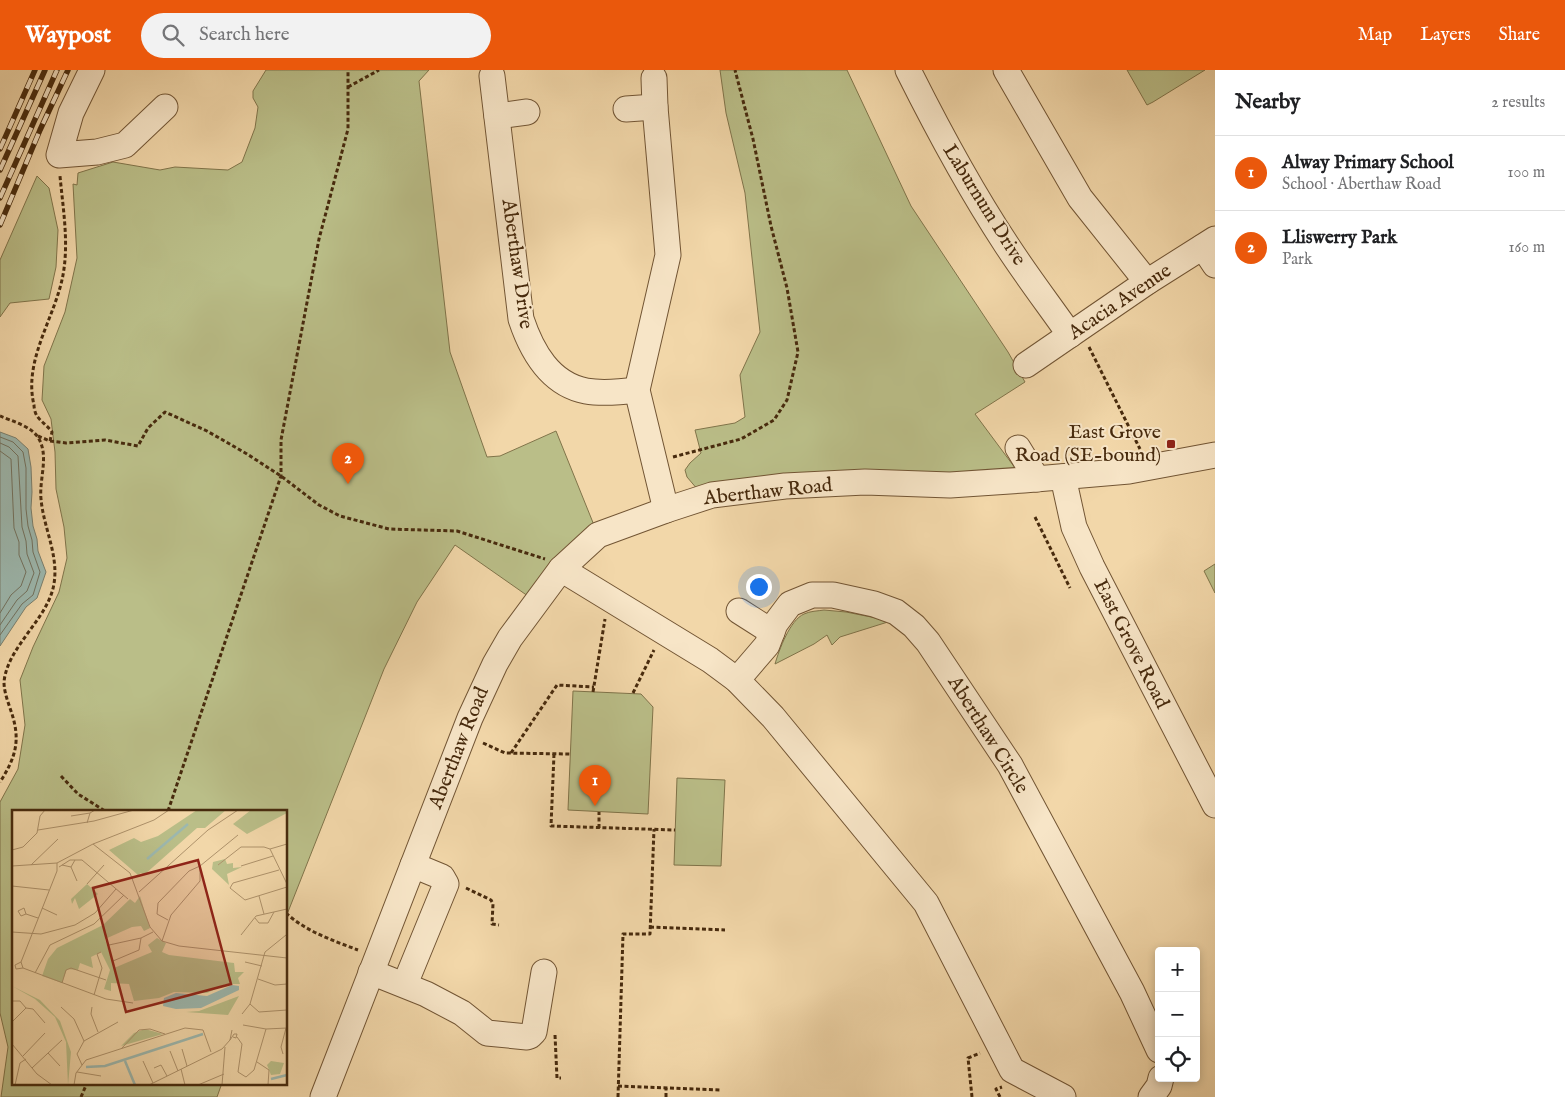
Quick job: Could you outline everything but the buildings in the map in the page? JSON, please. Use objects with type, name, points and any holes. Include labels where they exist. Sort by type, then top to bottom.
[{"type":"street","points":[[92,70],[71,113],[59,155],[97,152],[125,145],[166,107]]},
{"type":"street","name":"Laburnum Drive","points":[[908,70],[967,182],[1006,244],[1075,332]]},
{"type":"street","points":[[1006,70],[1080,198],[1147,282]]},
{"type":"street","name":"Aberthaw Drive","points":[[492,76],[521,320],[529,343],[541,362],[558,379],[572,387],[587,391],[613,393],[637,390]]},
{"type":"street","points":[[654,78],[668,255],[637,390],[666,510]]},
{"type":"street","points":[[626,109],[655,107]]},
{"type":"street","points":[[497,116],[527,112]]},
{"type":"street","name":"Acacia Avenue","points":[[1026,365],[1147,282],[1211,250]]},
{"type":"street","points":[[1018,448],[1036,479]]},
{"type":"street","name":"Aberthaw Road","points":[[322,1097],[367,962],[413,865],[470,718],[495,664],[557,565],[598,535],[712,495],[785,486],[865,482],[950,485],[1063,477],[1149,467],[1215,455]]},
{"type":"street","name":"East Grove Road","points":[[1063,477],[1074,527],[1092,567],[1215,805]]},
{"type":"street","points":[[557,565],[710,660],[737,680],[773,717],[926,903],[1012,1070],[1063,1097]]},
{"type":"street","name":"Aberthaw Circle","points":[[737,680],[767,646],[775,624],[790,604],[812,595],[833,594],[874,604],[896,612],[914,626],[928,642],[1010,765],[1132,992],[1155,1041]]},
{"type":"street","points":[[739,611],[772,632]]},
{"type":"street","points":[[405,984],[446,884],[442,877],[413,865]]},
{"type":"street","points":[[367,962],[457,1011],[487,1033],[527,1037],[532,1035],[534,1029],[544,972]]},
{"type":"street","points":[[1151,1097],[1160,1082]]},
{"type":"path","points":[[168,810],[281,476],[281,440],[317,248],[348,129],[348,70]]},
{"type":"path","points":[[348,87],[379,70]]},
{"type":"path","points":[[655,467],[670,458],[741,439],[774,420],[787,400],[798,352],[787,288],[771,226],[754,139],[735,70]]},
{"type":"path","points":[[50,441],[52,432],[47,424],[36,415],[32,399],[33,366],[58,292],[65,260],[66,244],[59,155]]},
{"type":"path","points":[[1075,332],[1149,467]]},
{"type":"path","points":[[0,416],[50,441],[66,443],[105,440],[138,446],[148,428],[165,412],[207,431],[266,465],[319,505],[340,516],[389,529],[457,531],[475,535],[557,565]]},
{"type":"path","points":[[0,782],[10,767],[17,740],[17,728],[6,698],[4,682],[9,664],[42,615],[51,594],[56,574],[54,551],[41,498],[43,448],[38,436]]},
{"type":"path","points":[[1035,517],[1070,588]]},
{"type":"path","points":[[1049,545],[1053,542]]},
{"type":"path","points":[[593,692],[608,598]]},
{"type":"path","points":[[633,693],[664,632]]},
{"type":"path","points":[[511,753],[557,685],[594,687]]},
{"type":"path","points":[[492,747],[505,753],[570,754]]},
{"type":"path","points":[[554,754],[551,826],[675,830]]},
{"type":"path","points":[[61,776],[78,794],[103,810]]},
{"type":"path","points":[[599,812],[599,828]]},
{"type":"path","points":[[618,1097],[623,934],[650,934],[654,829]]},
{"type":"path","points":[[461,886],[490,898],[493,904],[492,924],[498,925]]},
{"type":"path","points":[[288,915],[367,962]]},
{"type":"path","points":[[650,926],[725,930]]},
{"type":"path","points":[[972,1097],[968,1058],[998,1044]]},
{"type":"path","points":[[82,1097],[87,1084]]},
{"type":"path","points":[[618,1086],[721,1090]]},
{"type":"path","points":[[666,1088],[666,1097]]},
{"type":"green space","points":[[266,70],[429,70],[419,81],[450,352],[487,457],[500,456],[556,431],[598,535],[535,601],[455,545],[417,602],[384,669],[288,912],[288,810],[12,810],[12,1084],[222,1084],[217,1097],[1,1097],[8,1047],[0,1013],[0,802],[18,769],[25,725],[20,680],[59,592],[67,558],[64,527],[56,489],[55,452],[51,419],[42,400],[44,366],[65,312],[77,258],[73,184],[77,185],[78,173],[113,162],[160,170],[175,167],[228,170],[242,162],[255,128],[258,107],[253,98],[253,91]]},
{"type":"green space","points":[[720,70],[847,70],[911,206],[1008,352],[1025,382],[975,414],[1024,480],[704,497],[687,477],[685,470],[701,453],[695,430],[735,423],[745,417],[740,375],[760,332],[745,193],[726,113]]},
{"type":"green space","points":[[1127,70],[1205,70],[1147,105]]},
{"type":"green space","points":[[37,176],[49,188],[58,230],[56,267],[49,299],[10,303],[0,317],[0,260]]},
{"type":"green space","points":[[1215,564],[1215,593],[1204,571]]},
{"type":"green space","points":[[824,610],[846,612],[891,621],[840,637],[832,645],[827,635],[814,644],[775,664],[782,644],[794,622],[806,613]]},
{"type":"green space","points":[[573,691],[641,694],[653,707],[648,814],[568,810]]},
{"type":"green space","points":[[677,778],[725,780],[721,866],[674,865]]},
{"type":"water","points":[[0,432],[16,438],[28,449],[31,467],[33,526],[38,551],[46,572],[37,598],[26,607],[0,646]]},
{"type":"railway","points":[[0,149],[35,70]]},
{"type":"railway","points":[[0,170],[45,70]]},
{"type":"railway","points":[[0,198],[57,70]]},
{"type":"railway","points":[[0,225],[40,130],[68,70]]},
{"type":"place","name":"East Grove Road (SE-bound)","points":[[1171,444]]},
{"type":"place","name":"Lliswerry Park","points":[[348,484]]},
{"type":"place","name":"Alway Primary School","points":[[595,806]]}]
